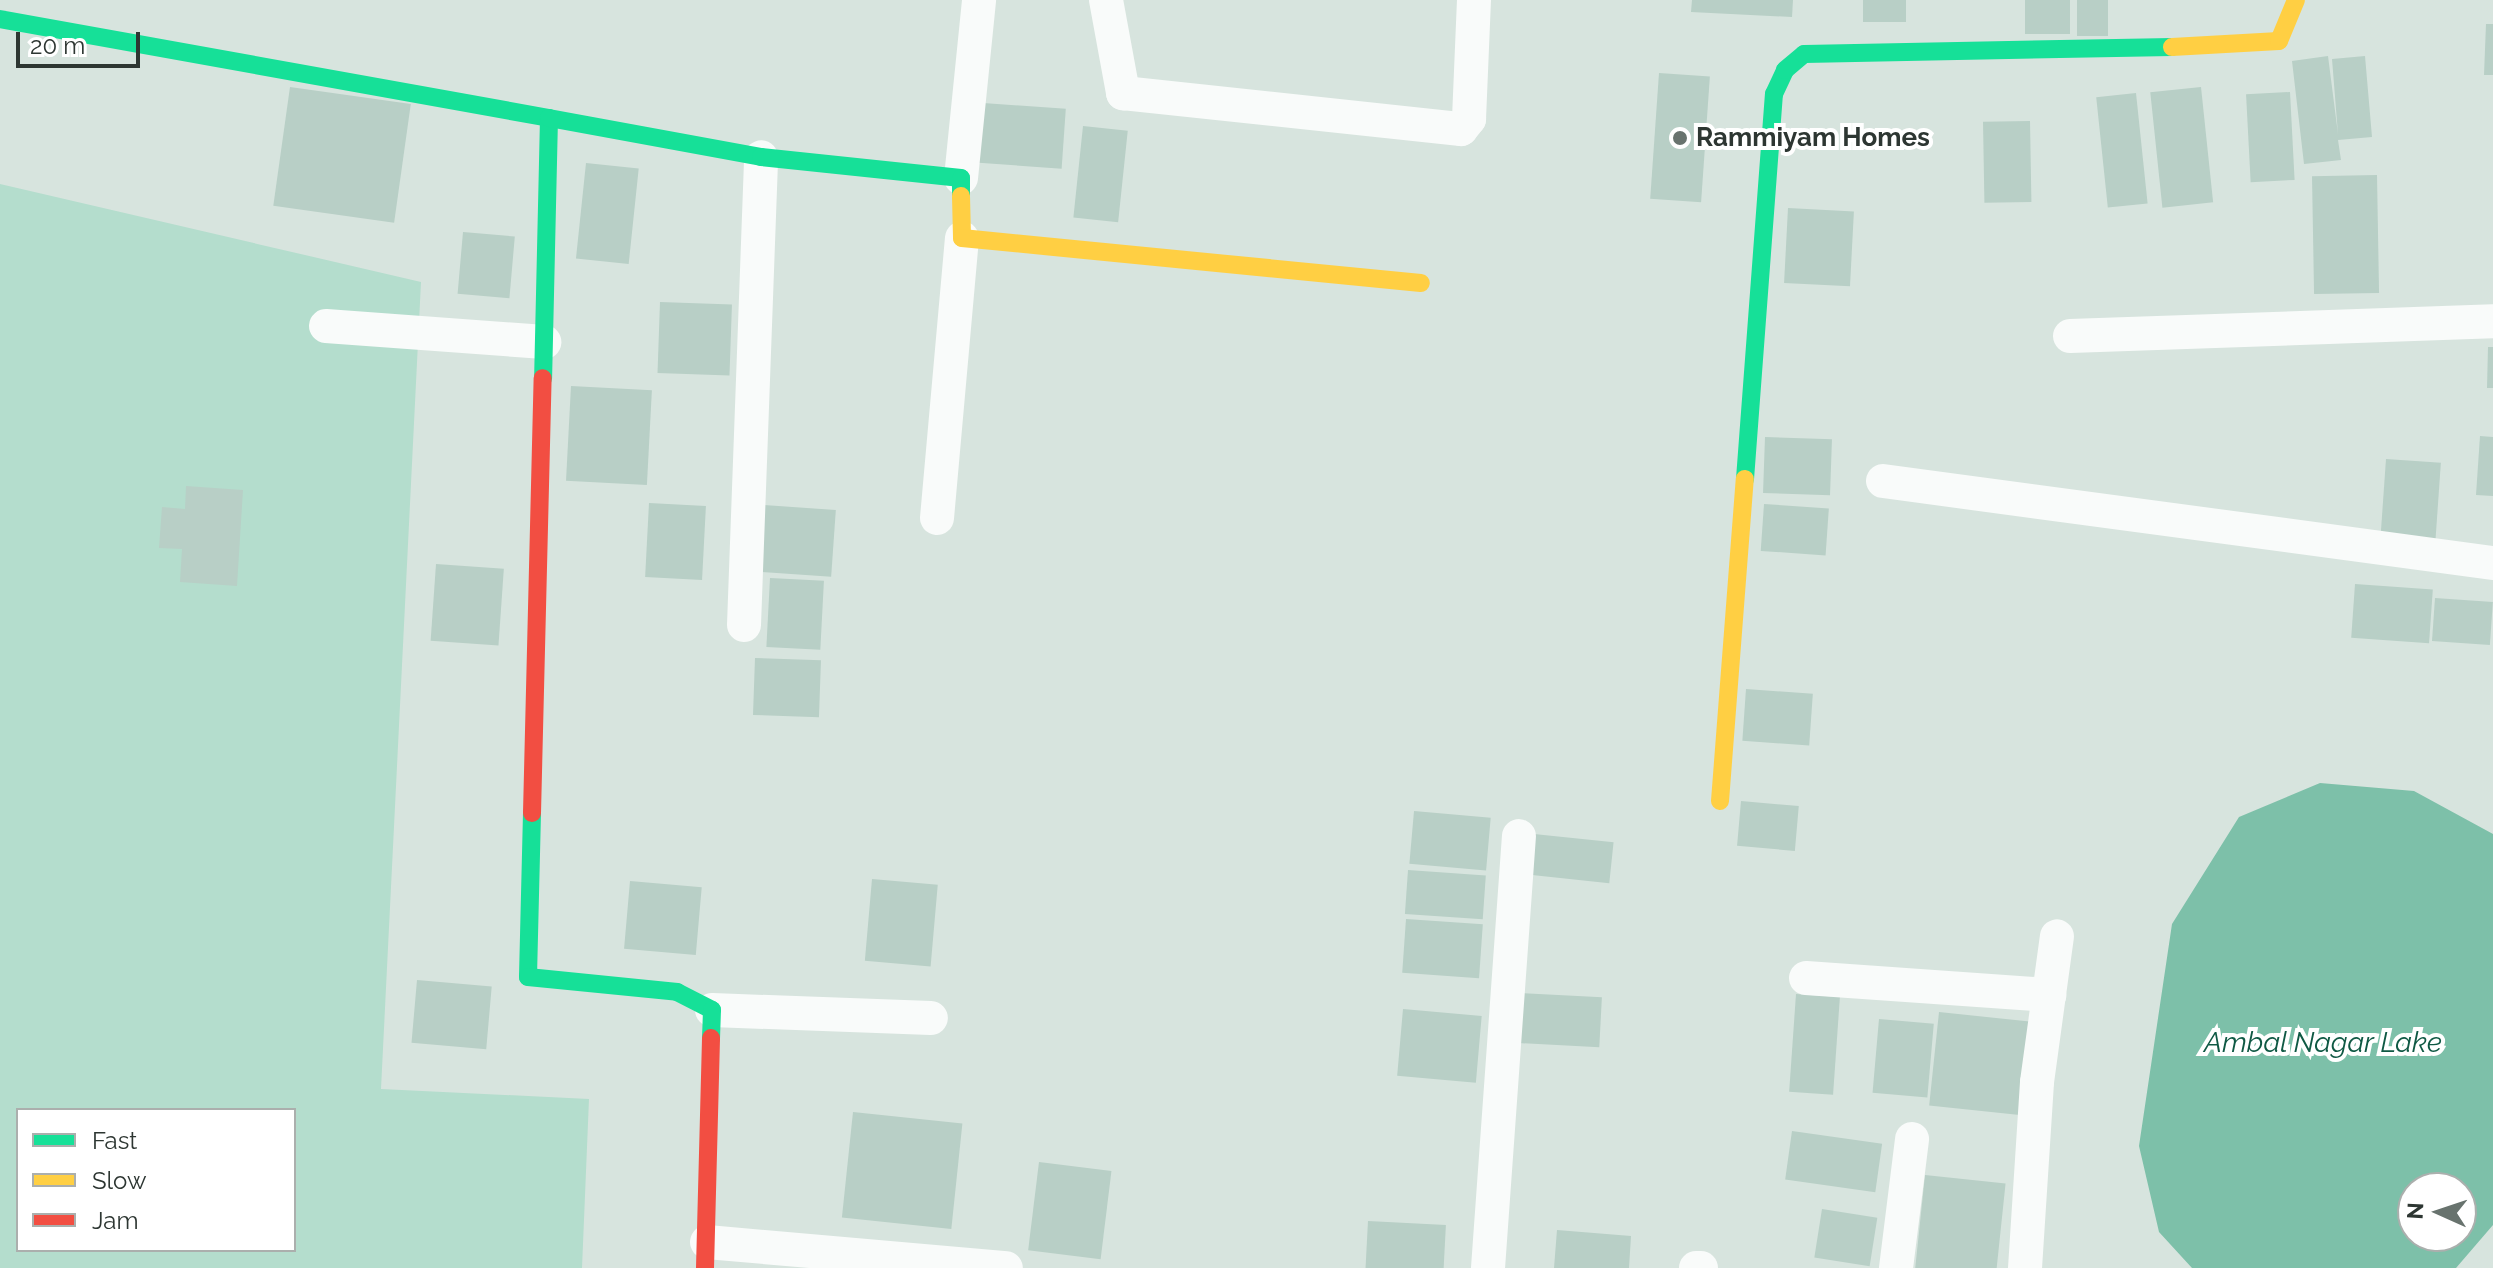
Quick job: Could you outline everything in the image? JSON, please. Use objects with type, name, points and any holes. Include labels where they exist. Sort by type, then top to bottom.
[{"type":"street","points":[[937,518],[962,238],[961,178],[979,0]]},
{"type":"street","points":[[1106,0],[1123,93],[1461,129],[1469,119],[1474,0]]},
{"type":"street","points":[[1720,801],[1774,94],[1785,70],[1804,54],[2268,45],[2279,41],[2296,0]]},
{"type":"street","points":[[0,19],[761,157],[961,178]]},
{"type":"street","points":[[549,118],[528,977],[677,992],[712,1010],[931,1018]]},
{"type":"street","points":[[744,625],[761,157]]},
{"type":"street","points":[[962,238],[1421,283]]},
{"type":"street","points":[[2070,336],[2493,321]]},
{"type":"street","points":[[326,326],[544,342]]},
{"type":"street","points":[[1883,481],[2493,563]]},
{"type":"street","points":[[1488,1268],[1519,836]]},
{"type":"street","points":[[2025,1268],[2057,936]]},
{"type":"street","points":[[1806,978],[2049,995]]},
{"type":"street","points":[[712,1010],[706,1255],[1006,1268]]},
{"type":"street","points":[[1896,1268],[1912,1139]]},
{"type":"shaded area","points":[[0,184],[421,282],[381,1089],[589,1099],[582,1268],[0,1268]]},
{"type":"water","name":"Ambal Nagar Lake","points":[[2320,783],[2414,791],[2493,834],[2493,1225],[2477,1244],[2477,1172],[2397,1172],[2397,1252],[2470,1252],[2456,1268],[2192,1268],[2159,1232],[2139,1146],[2172,924],[2239,817]]},
{"type":"building","points":[[1692,0],[1793,0],[1792,17],[1691,12]]},
{"type":"building","points":[[1863,0],[1906,0],[1906,22],[1863,22]]},
{"type":"building","points":[[2025,0],[2070,0],[2070,34],[2025,34]]},
{"type":"building","points":[[2077,0],[2108,0],[2108,36],[2077,36]]},
{"type":"building","points":[[2486,24],[2493,24],[2493,75],[2484,75]]},
{"type":"building","points":[[2328,56],[2338,134],[2332,59],[2365,56],[2372,137],[2338,140],[2341,160],[2304,164],[2292,61]]},
{"type":"building","name":"Rammiyam Homes","points":[[1659,73],[1710,77],[1701,202],[1650,199]]},
{"type":"building","points":[[290,87],[411,104],[394,223],[273,206]]},
{"type":"building","points":[[2201,87],[2213,202],[2162,208],[2150,92]]},
{"type":"building","points":[[2290,92],[2295,180],[2251,182],[2246,94]]},
{"type":"building","points":[[2136,93],[2148,203],[2108,208],[2096,97]]},
{"type":"building","points":[[983,103],[1066,109],[1062,169],[979,163]]},
{"type":"building","points":[[2030,121],[2031,202],[1984,203],[1983,122]]},
{"type":"building","points":[[1083,126],[1128,131],[1118,222],[1073,217]]},
{"type":"building","points":[[586,163],[639,169],[629,264],[576,258]]},
{"type":"building","points":[[2377,175],[2379,293],[2314,294],[2312,176]]},
{"type":"building","points":[[1788,208],[1854,211],[1850,286],[1784,283]]},
{"type":"building","points":[[463,232],[515,237],[509,298],[458,294]]},
{"type":"building","points":[[660,302],[732,305],[729,375],[658,373]]},
{"type":"building","points":[[2488,347],[2493,347],[2493,388],[2487,388]]},
{"type":"building","points":[[571,386],[652,390],[647,485],[566,481]]},
{"type":"building","points":[[2480,436],[2493,437],[2493,496],[2476,495]]},
{"type":"building","points":[[1765,437],[1832,439],[1830,495],[1763,493]]},
{"type":"building","points":[[2386,459],[2441,463],[2435,544],[2380,540]]},
{"type":"building","points":[[186,486],[243,490],[237,586],[180,582],[182,549],[159,548],[162,507],[185,509]]},
{"type":"building","points":[[649,503],[706,506],[702,580],[645,577]]},
{"type":"building","points":[[1764,504],[1829,509],[1826,555],[1761,551]]},
{"type":"building","points":[[764,505],[836,510],[831,577],[759,572]]},
{"type":"building","points":[[436,564],[504,569],[498,646],[431,641]]},
{"type":"building","points":[[770,578],[824,581],[820,650],[766,647]]},
{"type":"building","points":[[2355,584],[2433,589],[2429,643],[2351,638]]},
{"type":"building","points":[[2435,598],[2493,602],[2490,645],[2432,641]]},
{"type":"building","points":[[755,658],[821,660],[819,717],[753,715]]},
{"type":"building","points":[[1746,689],[1813,694],[1809,746],[1742,741]]},
{"type":"building","points":[[1741,801],[1799,806],[1795,851],[1737,846]]},
{"type":"building","points":[[1414,811],[1491,818],[1486,871],[1409,864]]},
{"type":"building","points":[[1534,834],[1614,842],[1609,883],[1530,875]]},
{"type":"building","points":[[1408,870],[1486,875],[1483,919],[1405,914]]},
{"type":"building","points":[[872,879],[938,885],[931,966],[865,961]]},
{"type":"building","points":[[630,881],[702,887],[696,955],[624,949]]},
{"type":"building","points":[[1406,919],[1483,924],[1479,978],[1402,973]]},
{"type":"building","points":[[417,980],[492,987],[486,1049],[412,1043]]},
{"type":"building","points":[[1520,993],[1602,997],[1599,1047],[1517,1043]]},
{"type":"building","points":[[1796,994],[1840,997],[1833,1095],[1789,1092]]},
{"type":"building","points":[[1403,1009],[1482,1016],[1476,1083],[1397,1076]]},
{"type":"building","points":[[1939,1012],[2030,1022],[2020,1115],[1929,1105]]},
{"type":"building","points":[[1879,1019],[1934,1024],[1927,1098],[1873,1093]]},
{"type":"building","points":[[853,1112],[962,1123],[951,1229],[842,1217]]},
{"type":"building","points":[[1792,1131],[1882,1144],[1875,1192],[1785,1180]]},
{"type":"building","points":[[1039,1162],[1111,1171],[1101,1259],[1028,1250]]},
{"type":"building","points":[[1925,1175],[2006,1183],[1997,1268],[1915,1268]]},
{"type":"building","points":[[1822,1209],[1877,1218],[1870,1266],[1814,1257]]},
{"type":"building","points":[[1368,1221],[1446,1225],[1444,1268],[1366,1268]]},
{"type":"building","points":[[1557,1230],[1631,1236],[1629,1268],[1554,1268]]},
{"type":"traffic: fast","points":[[0,19],[549,118],[543,378]]},
{"type":"traffic: fast","points":[[1745,479],[1774,94],[1785,70],[1804,54],[2172,47]]},
{"type":"traffic: fast","points":[[549,118],[761,157],[961,178],[961,196]]},
{"type":"traffic: fast","points":[[532,813],[528,977],[677,992],[712,1010],[711,1038]]},
{"type":"traffic: slow","points":[[2172,47],[2279,41],[2296,0]]},
{"type":"traffic: slow","points":[[961,196],[962,238],[1421,283]]},
{"type":"traffic: slow","points":[[1720,801],[1745,479]]},
{"type":"traffic: jam","points":[[532,813],[543,378]]},
{"type":"traffic: jam","points":[[705,1268],[711,1038]]},
{"type":"place","name":"Rammiyam Homes","points":[[1680,138]]}]
